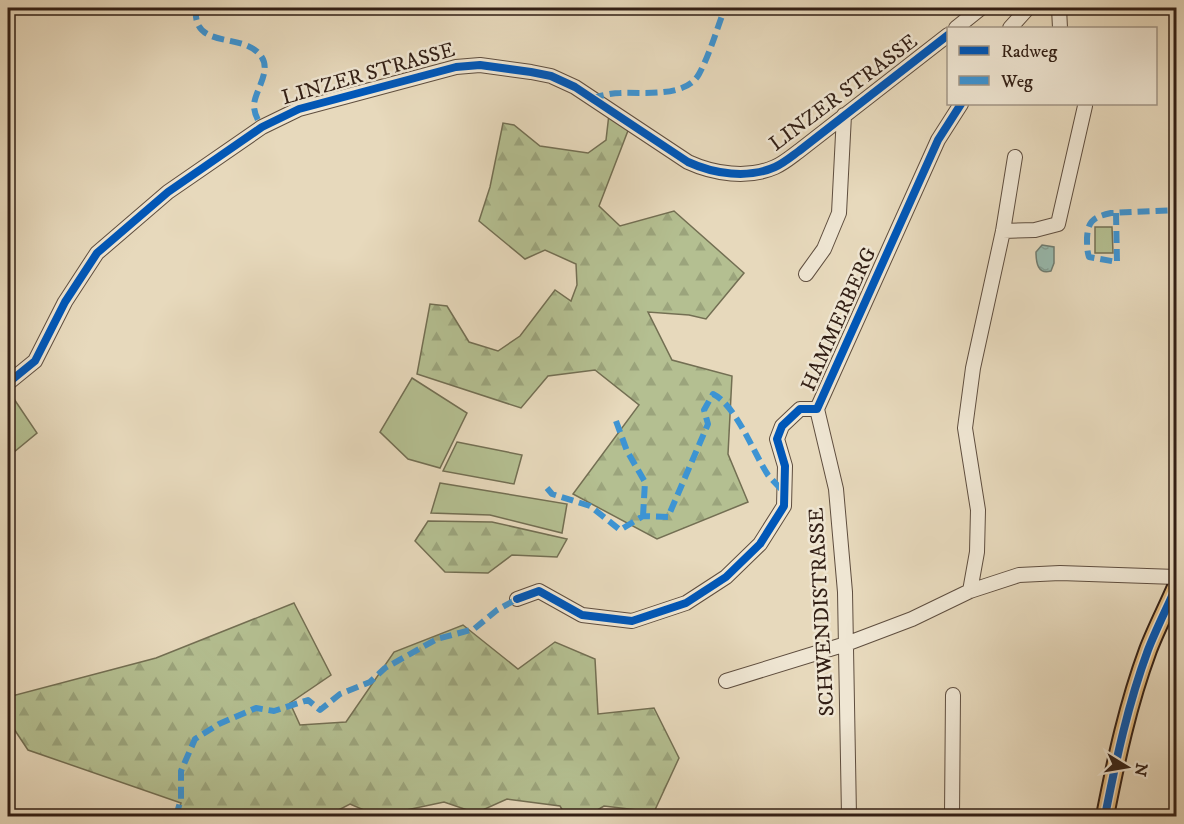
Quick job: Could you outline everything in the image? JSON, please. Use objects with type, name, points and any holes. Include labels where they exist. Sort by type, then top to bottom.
[{"type":"main road","points":[[1106,816],[1116,758],[1131,699],[1148,649],[1176,587]]},
{"type":"street","points":[[957,27],[981,8]]},
{"type":"street","points":[[1011,27],[1028,8]]},
{"type":"street","points":[[1059,8],[1060,27]]},
{"type":"street","name":"LINZER STRASSE","points":[[8,383],[35,361],[65,302],[97,254],[168,192],[262,128],[299,110],[456,67],[480,66],[531,72],[551,76],[575,87],[688,162],[703,169],[746,173],[778,166],[947,36]]},
{"type":"street","name":"HAMMERBERG","points":[[517,599],[539,591],[582,615],[632,621],[686,603],[726,577],[760,544],[784,506],[785,466],[777,439],[782,426],[800,409],[817,409],[938,140],[960,105]]},
{"type":"street","points":[[1003,231],[1035,230],[1058,224],[1085,106]]},
{"type":"street","name":"LINZER STRASSE","points":[[806,274],[825,249],[838,213],[844,115]]},
{"type":"street","points":[[970,591],[977,552],[978,510],[965,428],[973,369],[1003,231],[1015,157]]},
{"type":"street","name":"SCHWENDISTRASSE","points":[[817,409],[836,489],[845,592],[849,816]]},
{"type":"street","points":[[726,681],[846,644],[912,619],[970,591],[1019,575],[1060,573],[1176,577]]},
{"type":"street","points":[[952,695],[952,816]]},
{"type":"green space","points":[[609,114],[629,128],[599,206],[620,226],[674,211],[744,273],[706,319],[689,315],[648,312],[672,360],[732,376],[728,454],[748,502],[657,539],[573,494],[639,405],[595,370],[548,376],[521,408],[417,374],[430,304],[447,306],[469,342],[498,351],[520,336],[555,290],[571,301],[577,285],[576,264],[545,250],[525,259],[479,221],[490,187],[503,123],[514,125],[540,146],[588,153],[606,140]]},
{"type":"green space","points":[[1095,227],[1112,227],[1113,253],[1095,253]]},
{"type":"green space","points":[[412,378],[467,413],[440,468],[408,459],[380,432]]},
{"type":"green space","points":[[12,396],[37,433],[8,457],[8,399]]},
{"type":"green space","points":[[457,442],[522,455],[514,484],[443,471]]},
{"type":"green space","points":[[440,483],[567,504],[562,533],[490,515],[431,513]]},
{"type":"green space","points":[[428,521],[492,522],[567,539],[557,557],[512,555],[488,573],[445,572],[415,541]]},
{"type":"green space","points":[[294,603],[331,675],[290,703],[300,725],[346,722],[394,652],[463,625],[518,669],[555,642],[595,659],[598,714],[654,708],[679,758],[654,812],[604,806],[587,816],[566,816],[560,806],[507,799],[476,813],[444,802],[378,816],[350,804],[327,816],[177,816],[181,803],[28,750],[8,720],[8,697],[156,658]]},
{"type":"water","points":[[1042,245],[1054,247],[1054,263],[1051,271],[1041,270],[1037,264],[1036,252]]},
{"type":"marked path","points":[[196,8],[197,21],[202,30],[220,39],[243,44],[261,56],[265,68],[254,105],[255,114],[262,127]]},
{"type":"marked path","points":[[592,98],[617,93],[663,92],[684,87],[693,82],[707,58],[725,8]]},
{"type":"marked path","points":[[1176,177],[1176,182]]},
{"type":"marked path","points":[[1116,213],[1117,262],[1089,257],[1088,232],[1091,223],[1096,218],[1111,213],[1176,210]]},
{"type":"marked path","points":[[1170,244],[1176,244]]},
{"type":"marked path","points":[[547,488],[552,494],[590,506],[620,530],[643,516],[668,517],[708,424],[704,410],[713,394],[729,408],[737,419],[768,475],[784,492]]},
{"type":"marked path","points":[[616,421],[627,451],[645,482],[643,516]]},
{"type":"marked path","points":[[176,816],[181,799],[181,771],[195,739],[219,724],[256,708],[274,711],[308,700],[320,710],[340,694],[370,682],[385,668],[437,639],[474,629],[497,610],[517,599]]},
{"type":"cycle path","points":[[8,383],[35,361],[65,302],[97,253],[168,192],[262,127],[299,109],[456,67],[480,65],[531,72],[551,76],[575,87],[688,162],[709,170],[731,174],[754,173],[775,167],[788,159],[947,36]]},
{"type":"cycle path","points":[[517,599],[539,591],[582,615],[632,621],[686,603],[726,577],[760,544],[784,506],[785,466],[777,439],[782,426],[800,409],[817,409],[938,140],[960,105]]},
{"type":"cycle path","points":[[1105,816],[1134,691],[1151,642],[1176,587]]}]
